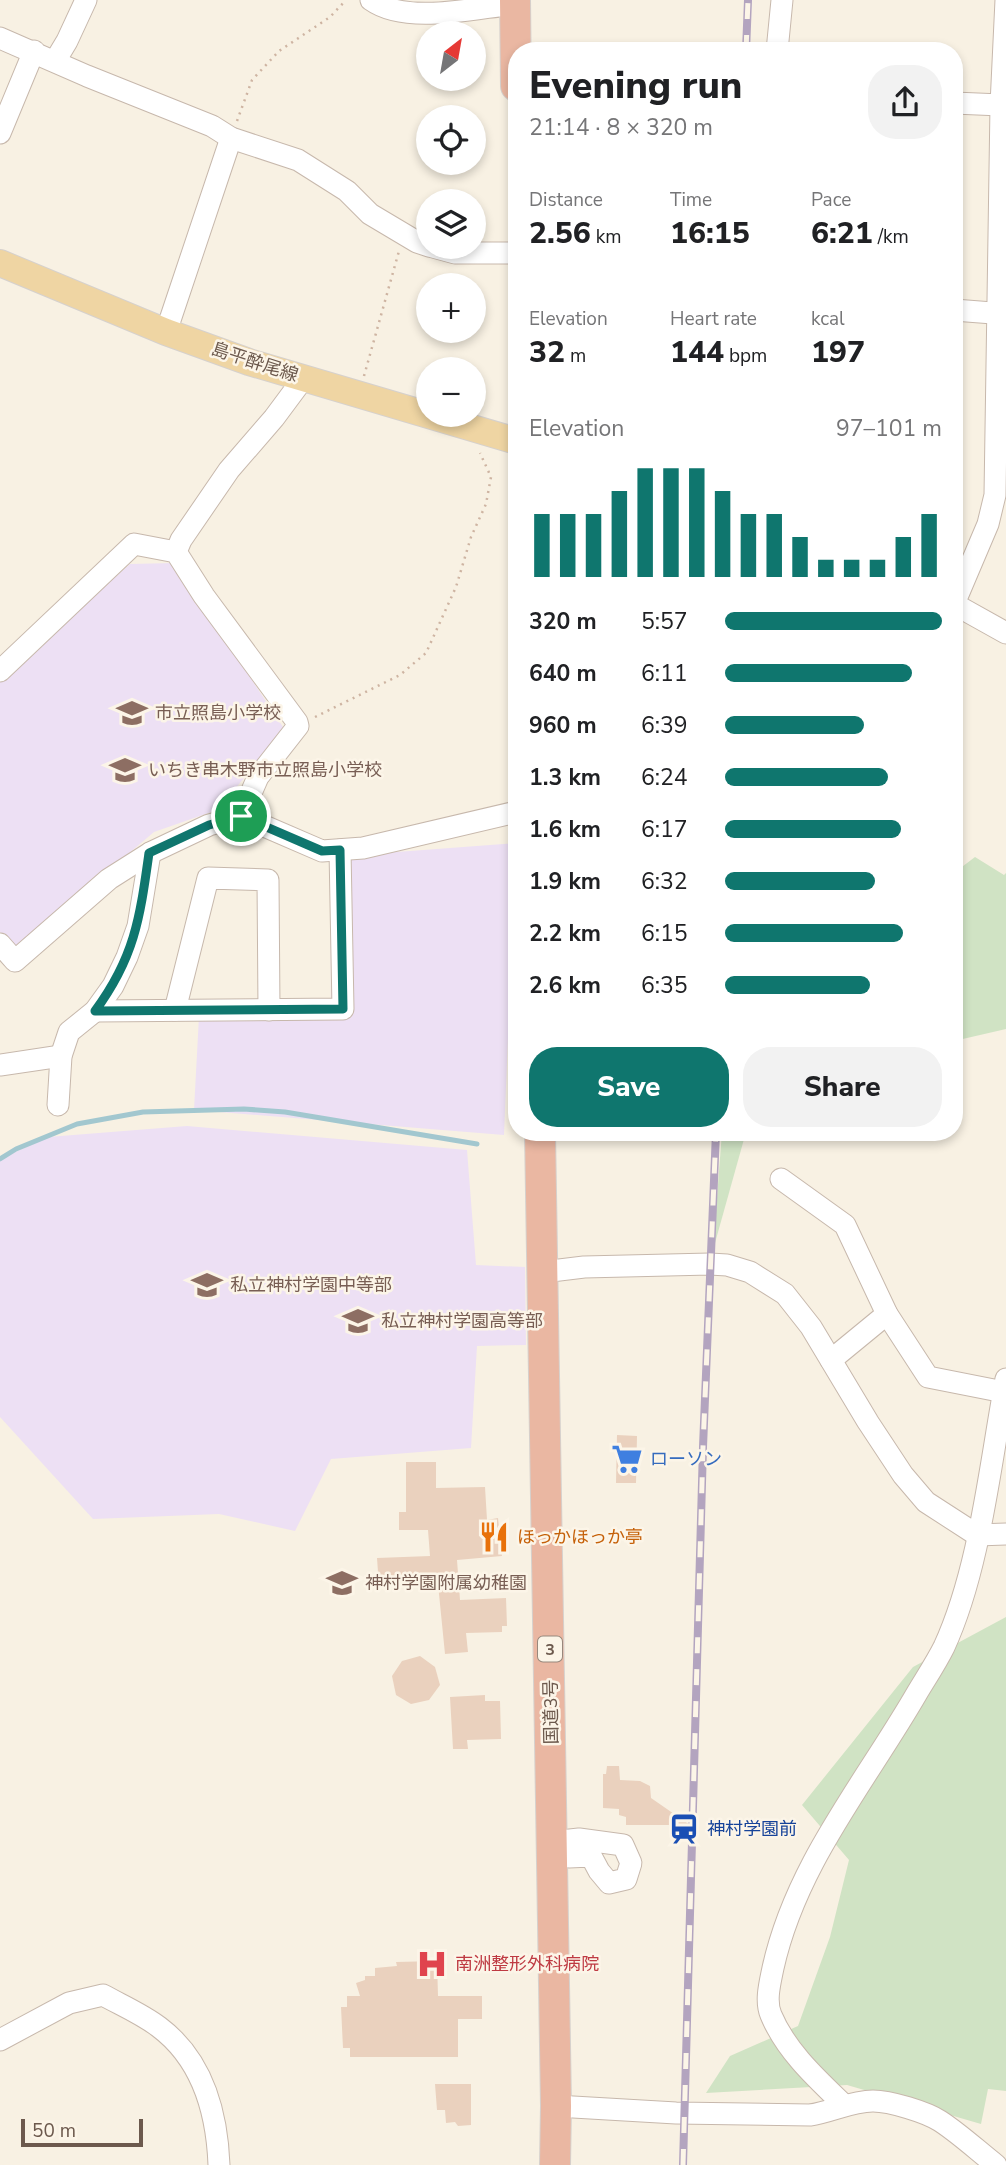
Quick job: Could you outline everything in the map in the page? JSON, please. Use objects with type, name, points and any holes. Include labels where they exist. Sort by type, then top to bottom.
[{"type":"highway","points":[[515,2],[515,42]]},
{"type":"highway","name":"国道3号","points":[[540,1141],[555,2165]]},
{"type":"main road","name":"島平酔尾線","points":[[0,263],[166,331],[303,379],[508,439]]},
{"type":"street","points":[[55,61],[86,0]]},
{"type":"street","points":[[371,0],[380,6],[423,14],[473,4],[515,2]]},
{"type":"street","points":[[778,42],[782,0]]},
{"type":"street","points":[[963,587],[997,521],[995,495],[1002,314],[1001,105],[1006,0]]},
{"type":"street","points":[[0,38],[212,126],[231,138],[298,160],[346,191],[370,214],[416,241]]},
{"type":"street","points":[[0,133],[34,51]]},
{"type":"street","points":[[963,103],[1001,105]]},
{"type":"street","points":[[166,331],[231,138]]},
{"type":"street","points":[[486,253],[508,253]]},
{"type":"street","points":[[963,311],[1002,314]]},
{"type":"street","points":[[176,552],[181,540],[229,470],[274,418],[303,379]]},
{"type":"street","points":[[0,671],[134,544],[176,552],[204,596],[298,722],[298,726],[258,777],[241,816]]},
{"type":"street","points":[[963,609],[1006,633]]},
{"type":"street","points":[[0,944],[15,961],[109,878],[149,853],[209,825],[241,816],[322,851],[363,848],[508,814]]},
{"type":"street","points":[[95,1011],[343,1009],[340,850]]},
{"type":"street","points":[[58,1105],[61,1056],[69,1032],[95,1011],[113,986],[138,926],[149,853]]},
{"type":"street","points":[[175,1010],[208,877],[268,880],[269,1010]]},
{"type":"street","points":[[0,1065],[61,1056]]},
{"type":"street","points":[[781,1179],[845,1225],[887,1314],[928,1377],[1005,1385],[964,1596],[943,1648],[890,1740],[816,1854],[795,1898],[776,1953],[768,1989],[770,2014],[804,2067],[844,2105]]},
{"type":"street","points":[[543,1272],[584,1267],[727,1265],[750,1272],[785,1294],[811,1327],[882,1443],[926,1502],[977,1535],[1006,1534]]},
{"type":"street","points":[[831,1360],[887,1314]]},
{"type":"street","points":[[0,2040],[69,2003],[103,1995],[159,2026],[189,2055],[209,2096],[218,2137],[219,2165]]},
{"type":"street","points":[[556,2106],[676,2113],[810,2115],[829,2112],[844,2105],[874,2101],[939,2120],[996,2165]]},
{"type":"path","points":[[231,138],[252,80],[279,51],[330,17],[346,0]]},
{"type":"path","points":[[359,395],[403,234]]},
{"type":"path","points":[[298,726],[400,675],[426,653],[456,587],[471,537],[486,504],[491,477],[469,428]]},
{"type":"shaded area","name":"いちき串木野市立照島小学校","points":[[174,563],[285,730],[217,810],[154,832],[15,950],[0,932],[0,679],[130,564]]},
{"type":"shaded area","points":[[508,844],[508,1038],[504,1135],[194,1110],[199,1016],[331,1017],[330,857]]},
{"type":"shaded area","points":[[187,1126],[467,1150],[476,1265],[525,1267],[526,1345],[477,1346],[471,1448],[331,1459],[295,1531],[219,1514],[93,1519],[0,1417],[0,1159],[48,1137]]},
{"type":"green space","points":[[975,857],[1004,875],[1006,873],[1006,1029],[963,1039],[963,866]]},
{"type":"green space","points":[[721,1141],[743,1141],[713,1250]]},
{"type":"green space","points":[[1006,1617],[1006,2091],[988,2089],[981,2124],[847,2085],[706,2093],[730,2056],[798,2026],[830,1937],[849,1860],[802,1805],[913,1667]]},
{"type":"building","name":"ローソン","points":[[617,1435],[637,1436],[636,1483],[616,1483]]},
{"type":"building","points":[[406,1462],[436,1462],[436,1488],[485,1487],[487,1520],[498,1518],[502,1556],[457,1560],[460,1600],[506,1598],[507,1626],[502,1626],[502,1632],[466,1633],[468,1652],[445,1654],[438,1584],[379,1586],[377,1558],[430,1556],[428,1530],[399,1530],[399,1512],[406,1512]]},
{"type":"building","points":[[420,1656],[435,1667],[440,1685],[429,1700],[411,1704],[396,1695],[392,1676],[402,1661]]},
{"type":"building","points":[[485,1695],[485,1701],[500,1701],[501,1739],[467,1740],[468,1749],[453,1749],[450,1697]]},
{"type":"building","points":[[607,1766],[619,1766],[620,1780],[640,1781],[650,1786],[651,1798],[690,1825],[626,1825],[626,1817],[619,1815],[619,1809],[603,1808],[603,1774],[606,1774]]},
{"type":"building","points":[[437,1961],[438,1996],[482,1996],[482,2019],[458,2019],[458,2057],[350,2057],[350,2048],[343,2048],[341,2007],[347,2007],[347,1996],[360,1996],[356,1983],[365,1980],[365,1976],[375,1976],[375,1968],[397,1966],[396,1962]]},
{"type":"building","points":[[435,2084],[471,2084],[471,2125],[446,2123],[445,2110],[437,2110]]},
{"type":"waterway","points":[[0,1159],[16,1149],[77,1124],[143,1112],[244,1109],[285,1112],[477,1144]]},
{"type":"railway","points":[[746,42],[748,0]]},
{"type":"railway","points":[[683,2165],[703,1447],[716,1141]]},
{"type":"place","name":"市立照島小学校","points":[[132,713]]},
{"type":"place","name":"いちき串木野市立照島小学校","points":[[125,770]]},
{"type":"place","name":"私立神村学園中等部","points":[[207,1285]]},
{"type":"place","name":"私立神村学園高等部","points":[[358,1321]]},
{"type":"place","name":"ローソン","points":[[627,1459]]},
{"type":"place","name":"ほっかほっか亭","points":[[494,1537]]},
{"type":"place","name":"神村学園附属幼稚園","points":[[342,1583]]},
{"type":"place","name":"神村学園前","points":[[684,1829]]},
{"type":"place","name":"南洲整形外科病院","points":[[432,1964]]},
{"type":"route","points":[[241,816],[322,851],[340,850],[343,1009],[95,1011],[113,986],[138,926],[149,853],[209,825],[241,816]]}]
